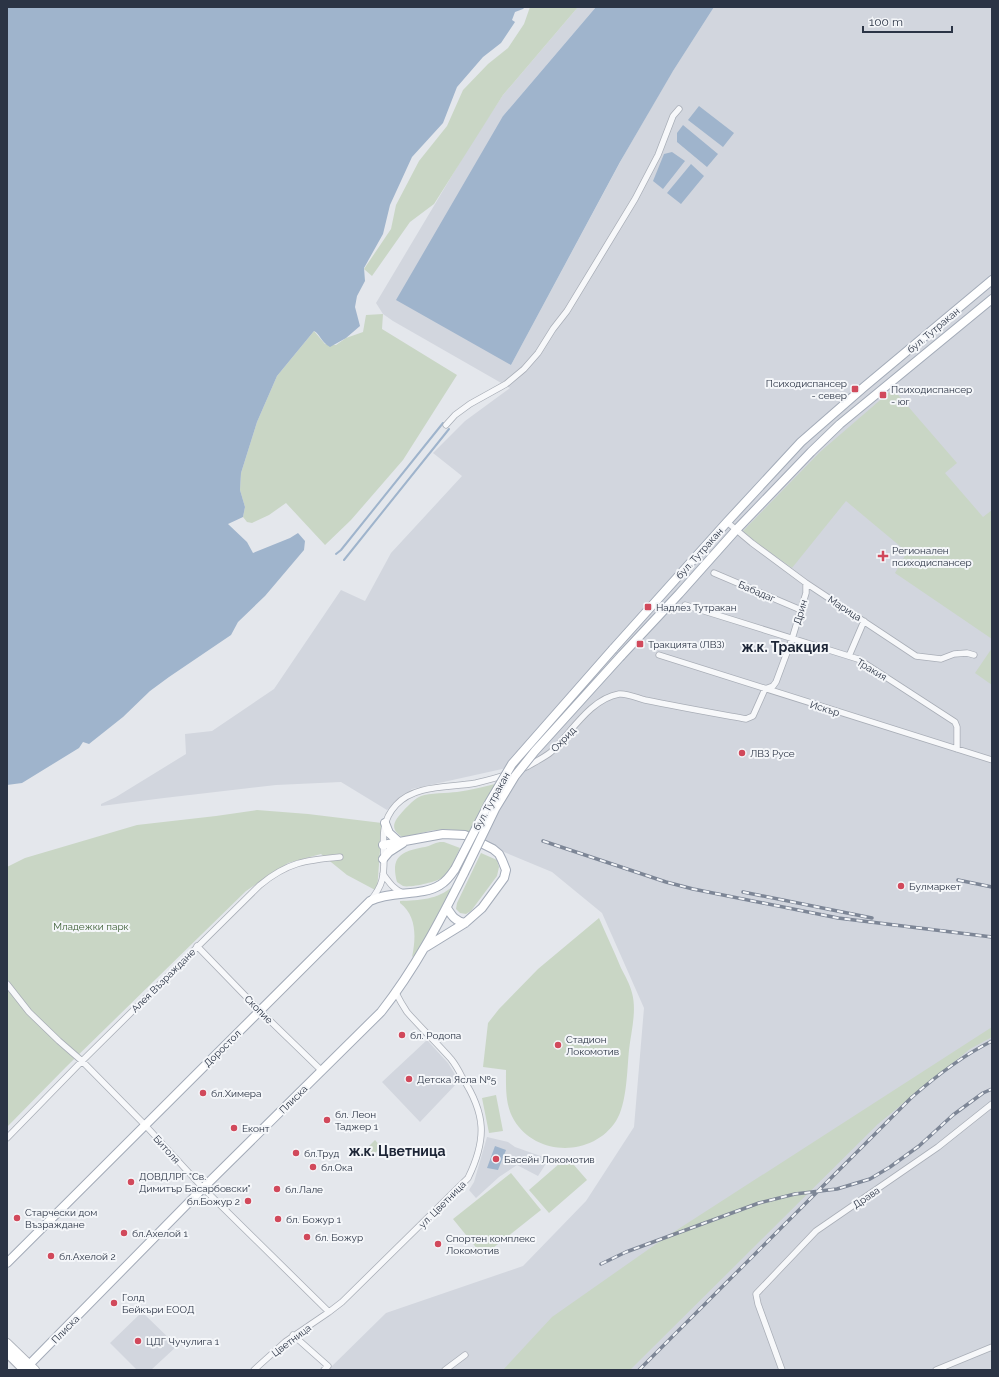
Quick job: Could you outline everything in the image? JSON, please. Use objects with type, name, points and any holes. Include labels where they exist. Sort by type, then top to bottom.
[{"type":"main road","name":"бул. Тутракан","points":[[455,869],[489,803],[512,764],[727,522],[814,430],[992,280]]},
{"type":"main road","points":[[984,287],[992,297]]},
{"type":"main road","name":"бул. Тутракан","points":[[464,873],[495,809],[515,776],[535,751],[736,530],[840,424],[992,297]]},
{"type":"main road","points":[[385,823],[389,833],[403,841]]},
{"type":"main road","points":[[383,845],[443,834],[465,835],[484,844],[498,854],[506,870],[504,878],[482,908],[465,923],[425,947]]},
{"type":"main road","points":[[384,859],[403,841]]},
{"type":"main road","name":"Доростол","points":[[7,1263],[370,901],[387,895],[435,888],[442,884],[455,869]]},
{"type":"main road","name":"Плиска","points":[[30,1368],[203,1188],[381,1012],[396,993],[425,947],[447,908],[464,873]]},
{"type":"main road","points":[[447,908],[454,919],[465,923]]},
{"type":"main road","points":[[7,1344],[30,1368]]},
{"type":"main road","points":[[7,1353],[30,1368]]},
{"type":"street","points":[[446,425],[460,411],[506,384],[538,353],[552,329],[567,311],[635,199],[658,155],[673,116],[679,109]]},
{"type":"street","name":"Марица","points":[[727,522],[806,583],[916,656],[941,659],[954,654],[967,653],[974,655]]},
{"type":"street","name":"Бабадаг","points":[[714,573],[801,610]]},
{"type":"street","name":"Дрин","points":[[746,719],[753,716],[765,689],[773,686],[776,682],[801,610],[806,592],[806,583]]},
{"type":"street","name":"Тракия","points":[[685,605],[858,659],[955,722],[957,727],[957,749]]},
{"type":"street","points":[[849,656],[864,621]]},
{"type":"street","name":"Искър","points":[[659,655],[992,760]]},
{"type":"street","name":"Охрид","points":[[370,901],[379,888],[383,874],[385,823],[389,814],[403,798],[423,789],[477,782],[512,773],[528,766],[550,752],[591,709],[605,698],[620,693],[644,700],[746,719]]},
{"type":"street","name":"Алея Възраждане","points":[[7,1138],[197,946],[269,877],[289,866],[313,860],[340,857]]},
{"type":"street","points":[[383,874],[391,885],[399,892],[404,893]]},
{"type":"street","name":"Скопие","points":[[197,946],[322,1071]]},
{"type":"street","name":"Битоля","points":[[7,984],[29,1012],[82,1061],[145,1125],[203,1188],[329,1312]]},
{"type":"street","name":"ул. Цветница","points":[[329,1312],[342,1302],[468,1178],[478,1153],[481,1134],[481,1121],[474,1095],[452,1060],[406,1010],[396,993]]},
{"type":"street","name":"Драва","points":[[782,1370],[758,1304],[756,1294],[816,1231],[938,1146],[992,1104]]},
{"type":"street","name":"Цветница","points":[[254,1370],[294,1335],[329,1312]]},
{"type":"street","points":[[294,1335],[328,1366],[324,1370]]},
{"type":"street","points":[[936,1370],[992,1347]]},
{"type":"street","points":[[445,1370],[465,1355]]},
{"type":"shaded area","points":[[578,7],[596,7],[503,116],[511,365],[624,155],[671,74],[714,7],[992,7],[992,1370],[328,1370],[386,1313],[523,1266],[586,1201],[634,1127],[644,1008],[602,913],[552,872],[504,852],[471,834],[511,767],[412,789],[387,810],[341,782],[276,785],[101,806],[101,804],[116,797],[186,754],[185,734],[212,731],[274,689],[341,590],[365,601],[391,553],[462,476],[433,453],[465,421],[510,388],[393,321],[383,314],[376,303],[469,147],[503,95]]},
{"type":"shaded area","points":[[427,1040],[448,1063],[459,1081],[420,1122],[382,1082]]},
{"type":"shaded area","points":[[487,1137],[508,1142],[515,1147],[549,1159],[538,1176],[517,1165],[499,1177],[476,1198],[469,1190],[474,1182]]},
{"type":"shaded area","points":[[142,1312],[177,1346],[151,1370],[137,1370],[110,1343]]},
{"type":"green space","points":[[530,7],[578,7],[503,95],[434,204],[410,222],[372,276],[364,269],[391,229],[396,205],[419,161],[447,126],[463,90],[488,64],[508,48],[524,24]]},
{"type":"green space","points":[[383,314],[382,329],[457,375],[403,460],[351,520],[325,545],[286,503],[269,515],[252,523],[247,522],[243,517],[245,507],[240,490],[241,473],[257,422],[277,376],[314,331],[325,344],[336,345],[346,338],[363,332],[366,315]]},
{"type":"green space","name":"Регионален психодиспансер","points":[[893,389],[957,463],[945,473],[983,517],[992,510],[992,639],[895,573],[907,552],[846,501],[792,568],[743,531],[820,452]]},
{"type":"green space","points":[[992,648],[992,685],[975,673]]},
{"type":"green space","points":[[499,783],[470,833],[444,829],[404,838],[399,835],[394,828],[395,821],[400,814],[412,802],[421,796],[462,791]]},
{"type":"green space","name":"Младежки парк","points":[[257,810],[308,814],[382,823],[377,891],[347,875],[321,854],[288,863],[246,891],[66,1067],[7,1127],[7,867],[25,858],[137,825]]},
{"type":"green space","points":[[440,842],[460,848],[453,864],[442,878],[429,883],[406,886],[403,886],[397,882],[395,866],[400,856],[410,850],[427,847]]},
{"type":"green space","points":[[481,853],[497,860],[499,867],[497,876],[471,911],[466,914],[460,913],[456,909],[457,903]]},
{"type":"green space","points":[[453,886],[422,948],[412,957],[414,928],[410,914],[400,903],[400,901],[421,900],[435,897]]},
{"type":"green space","name":"Стадион Локомотив","points":[[599,918],[629,983],[634,1007],[627,1077],[622,1106],[616,1121],[606,1133],[593,1141],[579,1146],[565,1148],[550,1146],[536,1141],[524,1132],[514,1120],[508,1102],[506,1070],[483,1067],[488,1023],[499,1009],[538,969]]},
{"type":"green space","points":[[992,1027],[992,1037],[970,1049],[878,1124],[630,1370],[503,1370],[552,1317],[666,1237]]},
{"type":"green space","points":[[496,1095],[503,1131],[489,1133],[482,1098]]},
{"type":"green space","points":[[375,1140],[381,1147],[370,1158],[363,1152]]},
{"type":"green space","points":[[567,1157],[587,1180],[549,1213],[529,1190]]},
{"type":"green space","points":[[511,1173],[541,1210],[483,1256],[453,1219]]},
{"type":"water","points":[[7,7],[525,7],[515,12],[512,20],[515,22],[501,43],[483,57],[457,87],[443,123],[412,157],[390,205],[383,234],[364,268],[365,281],[357,296],[355,307],[360,326],[346,338],[330,347],[314,331],[277,376],[257,422],[241,473],[240,490],[245,507],[243,517],[228,524],[247,542],[253,553],[290,538],[298,533],[305,541],[304,550],[265,596],[238,622],[231,635],[150,691],[123,717],[89,744],[83,742],[79,748],[22,783],[7,785]]},
{"type":"water","points":[[596,7],[714,7],[673,71],[620,162],[511,365],[396,300],[503,116]]},
{"type":"water","points":[[699,106],[734,133],[723,147],[688,120]]},
{"type":"water","points":[[683,125],[718,154],[707,167],[677,142],[677,133]]},
{"type":"water","points":[[672,152],[685,161],[663,189],[653,181],[664,154]]},
{"type":"water","points":[[691,164],[704,176],[681,204],[667,193]]},
{"type":"water","name":"Басейн Локомотив","points":[[495,1146],[506,1150],[498,1170],[487,1168]]},
{"type":"waterway","points":[[336,554],[341,550],[443,423]]},
{"type":"waterway","points":[[344,560],[449,429]]},
{"type":"railway","points":[[543,841],[666,882],[693,889],[838,918],[992,937]]},
{"type":"railway","points":[[958,880],[992,887]]},
{"type":"railway","points":[[743,892],[872,918]]},
{"type":"railway","points":[[639,1370],[911,1098],[950,1067],[970,1053],[992,1041]]},
{"type":"railway","points":[[601,1264],[626,1252],[759,1203],[795,1194],[837,1189],[870,1179],[890,1167],[919,1146],[953,1115],[983,1093],[992,1089]]},
{"type":"place","name":"Психодиспансер - север","points":[[855,389]]},
{"type":"place","name":"Психодиспансер - юг","points":[[883,395]]},
{"type":"place","name":"Регионален психодиспансер","points":[[883,556]]},
{"type":"place","name":"Надлез Тутракан","points":[[648,607]]},
{"type":"place","name":"Тракцията (ЛВЗ)","points":[[640,644]]},
{"type":"place","name":"ЛВЗ Русе","points":[[742,753]]},
{"type":"place","name":"Булмаркет","points":[[901,886]]},
{"type":"place","name":"бл. Родопа","points":[[402,1035]]},
{"type":"place","name":"Стадион Локомотив","points":[[558,1045]]},
{"type":"place","name":"Детска Ясла №5","points":[[409,1079]]},
{"type":"place","name":"бл.Химера","points":[[203,1093]]},
{"type":"place","name":"бл. Леон Таджер 1","points":[[327,1120]]},
{"type":"place","name":"Еконт","points":[[234,1128]]},
{"type":"place","name":"бл.Труд","points":[[296,1153]]},
{"type":"place","name":"Басейн Локомотив","points":[[496,1159]]},
{"type":"place","name":"бл.Ока","points":[[313,1167]]},
{"type":"place","name":"ДОВДЛРГ \"Св. Димитър Басарбовски\"","points":[[131,1182]]},
{"type":"place","name":"бл.Лале","points":[[277,1189]]},
{"type":"place","name":"бл.Божур 2","points":[[248,1201]]},
{"type":"place","name":"Старчески дом Възраждане","points":[[17,1218]]},
{"type":"place","name":"бл. Божур 1","points":[[278,1219]]},
{"type":"place","name":"бл.Ахелой 1","points":[[124,1233]]},
{"type":"place","name":"бл. Божур","points":[[307,1237]]},
{"type":"place","name":"Спортен комплекс Локомотив","points":[[438,1244]]},
{"type":"place","name":"бл.Ахелой 2","points":[[51,1256]]},
{"type":"place","name":"Голд Бейкъри ЕООД","points":[[114,1303]]},
{"type":"place","name":"ЦДГ Чучулига 1","points":[[138,1341]]},
{"type":"district","name":"ж.к. Тракция","points":[[785,647]]},
{"type":"district","name":"ж.к. Цветница","points":[[397,1151]]}]
